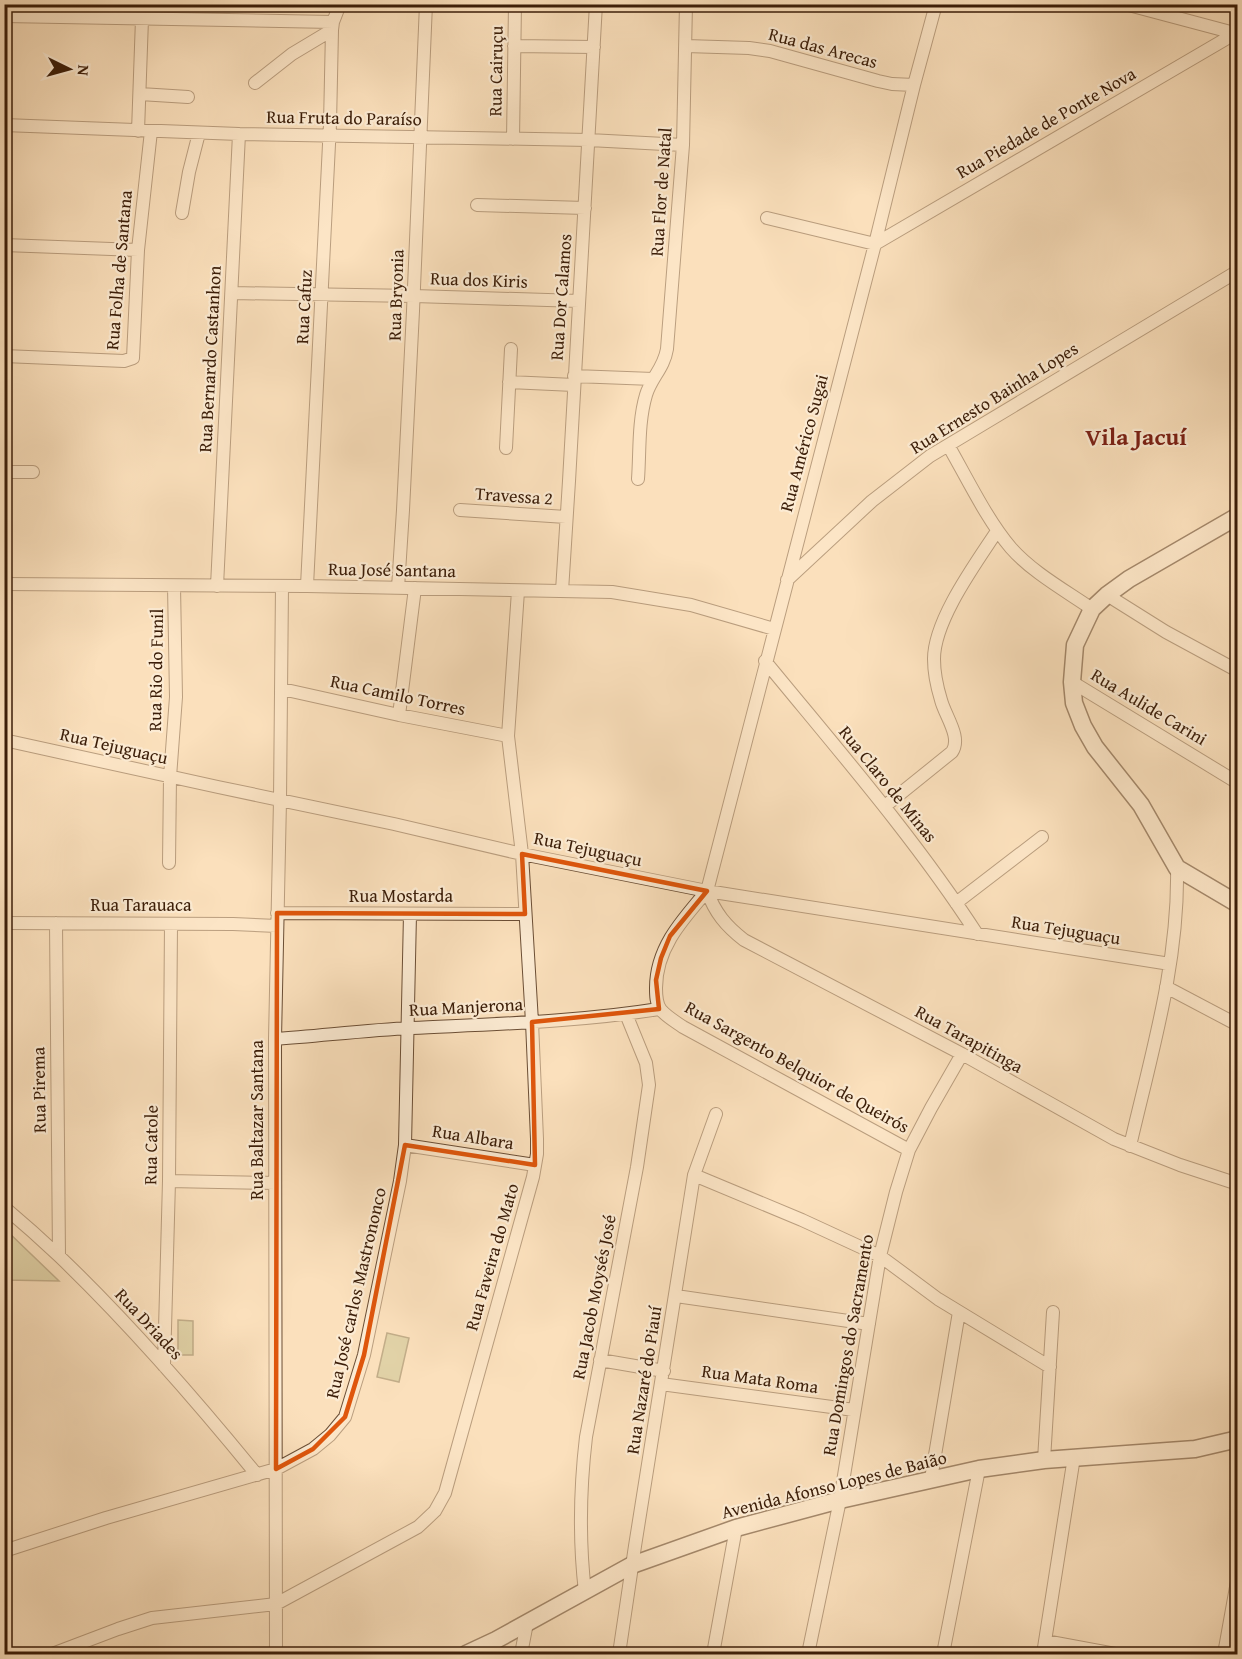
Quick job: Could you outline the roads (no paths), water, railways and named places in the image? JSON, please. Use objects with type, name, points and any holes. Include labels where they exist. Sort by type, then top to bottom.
[{"type":"street","points":[[255,83],[333,26],[340,4]]},
{"type":"street","name":"Rua Bryonia","points":[[398,588],[414,296],[426,4]]},
{"type":"street","name":"Rua Cairuçu","points":[[513,139],[515,4]]},
{"type":"street","name":"Rua Dor Calamos","points":[[562,591],[596,4]]},
{"type":"street","name":"Rua Flor de Natal","points":[[638,479],[646,392],[665,361],[667,349],[683,145],[686,4]]},
{"type":"street","name":"Rua Américo Sugai","points":[[706,891],[936,4]]},
{"type":"street","points":[[1125,4],[1163,9],[1237,34]]},
{"type":"street","points":[[4,16],[333,26]]},
{"type":"street","name":"Rua Folha de Santana","points":[[4,356],[124,361],[132,359],[134,355],[144,131],[140,94],[142,19]]},
{"type":"street","name":"Rua Cafuz","points":[[307,586],[330,136],[333,26]]},
{"type":"street","name":"Rua Piedade de Ponte Nova","points":[[875,244],[1237,34]]},
{"type":"street","points":[[514,46],[594,47]]},
{"type":"street","name":"Rua das Arecas","points":[[686,46],[770,51],[878,81],[914,85]]},
{"type":"street","points":[[140,94],[188,97]]},
{"type":"street","name":"Rua Fruta do Paraíso","points":[[4,125],[199,133],[589,140],[683,145]]},
{"type":"street","points":[[182,213],[199,133]]},
{"type":"street","name":"Rua Bernardo Castanhon","points":[[217,586],[239,134]]},
{"type":"street","points":[[477,205],[585,208]]},
{"type":"street","points":[[767,218],[875,244]]},
{"type":"street","points":[[4,245],[138,250]]},
{"type":"street","name":"Rua Ernesto Bainha Lopes","points":[[787,580],[872,501],[930,456],[1238,271]]},
{"type":"street","name":"Rua dos Kiris","points":[[232,293],[579,301]]},
{"type":"street","points":[[506,448],[511,349]]},
{"type":"street","points":[[509,382],[653,379]]},
{"type":"street","points":[[948,446],[997,531],[1012,549],[1030,566],[1092,609]]},
{"type":"street","points":[[4,472],[33,472]]},
{"type":"street","name":"Travessa 2","points":[[460,510],[566,518]]},
{"type":"street","points":[[1238,516],[1130,579],[1092,609],[1075,645],[1072,682],[1074,703],[1083,726],[1095,747],[1141,805],[1177,868],[1238,904]]},
{"type":"street","points":[[885,806],[952,752],[955,747],[955,735],[941,700],[935,670],[935,645],[956,594],[997,531]]},
{"type":"street","name":"Rua José Santana","points":[[4,584],[307,586],[612,592],[691,605],[774,629]]},
{"type":"street","name":"Rua Rio do Funil","points":[[169,863],[170,777],[176,697],[174,586]]},
{"type":"street","name":"Rua Baltazar Santana","points":[[276,1654],[274,1039],[282,689],[282,586]]},
{"type":"street","points":[[399,715],[415,588]]},
{"type":"street","name":"Rua Faveira do Mato","points":[[52,1654],[152,1618],[276,1604],[418,1527],[441,1502],[535,1166],[537,1139],[522,854],[508,736],[518,591]]},
{"type":"street","points":[[1107,595],[1166,632],[1238,671]]},
{"type":"street","name":"Rua Claro de Minas","points":[[765,661],[885,806],[977,934]]},
{"type":"street","name":"Rua Aulide Carini","points":[[1072,682],[1238,783]]},
{"type":"street","name":"Rua Camilo Torres","points":[[282,689],[508,736]]},
{"type":"street","name":"Rua Tejuguaçu","points":[[4,740],[522,854],[706,891],[1170,964]]},
{"type":"street","points":[[956,903],[1042,837]]},
{"type":"street","points":[[1130,1146],[1170,964],[1176,924],[1177,868]]},
{"type":"street","name":"Rua Sargento Belquior de Queirós","points":[[706,891],[670,936],[661,958],[656,980],[659,1009],[683,1027],[909,1150]]},
{"type":"street","name":"Rua Tarapitinga","points":[[706,891],[720,918],[744,940],[962,1054],[1073,1117],[1130,1146],[1238,1185]]},
{"type":"street","name":"Rua Mostarda","points":[[277,919],[410,914],[525,914]]},
{"type":"street","name":"Rua José carlos Mastrononco","points":[[4,1551],[276,1468],[313,1449],[330,1435],[345,1417],[366,1344],[400,1180],[405,1145],[410,914]]},
{"type":"street","name":"Rua Tarauaca","points":[[4,922],[233,924],[277,919]]},
{"type":"street","name":"Rua Pirema","points":[[56,923],[59,1257]]},
{"type":"street","name":"Rua Catole","points":[[164,1366],[169,1181],[171,924]]},
{"type":"street","points":[[1166,987],[1238,1024]]},
{"type":"street","name":"Rua Manjerona","points":[[274,1039],[407,1028],[532,1022],[659,1009]]},
{"type":"street","name":"Rua Jacob Moysés José","points":[[585,1592],[581,1544],[582,1471],[586,1437],[638,1167],[649,1085],[646,1062],[626,1014]]},
{"type":"street","name":"Rua Domingos do Sacramento","points":[[808,1654],[840,1500],[880,1256],[896,1191],[909,1150],[962,1054]]},
{"type":"street","name":"Rua Nazaré do Piauí","points":[[619,1654],[694,1175],[716,1114]]},
{"type":"street","name":"Rua Albara","points":[[405,1145],[535,1166]]},
{"type":"street","points":[[694,1175],[802,1220],[880,1256],[938,1299],[1050,1367]]},
{"type":"street","points":[[169,1181],[275,1183]]},
{"type":"street","name":"Rua Driades","points":[[4,1207],[59,1257],[116,1314],[214,1422],[257,1474]]},
{"type":"street","points":[[676,1296],[868,1324]]},
{"type":"street","points":[[931,1479],[959,1312]]},
{"type":"street","points":[[1044,1460],[1053,1312]]},
{"type":"street","name":"Rua Mata Roma","points":[[600,1360],[663,1378],[854,1410]]},
{"type":"street","name":"Avenida Afonso Lopes de Baião","points":[[466,1654],[632,1565],[736,1528],[840,1500],[979,1469],[1074,1457],[1195,1449],[1238,1439]]},
{"type":"street","points":[[1043,1654],[1074,1457]]},
{"type":"street","points":[[943,1654],[979,1469]]},
{"type":"street","points":[[713,1654],[736,1528]]},
{"type":"street","points":[[1224,1654],[1238,1576]]},
{"type":"street","points":[[521,1654],[527,1623]]},
{"type":"street","points":[[1045,1641],[1115,1654]]},
{"type":"district","name":"Vila Jacuí","points":[[1136,437]]}]
